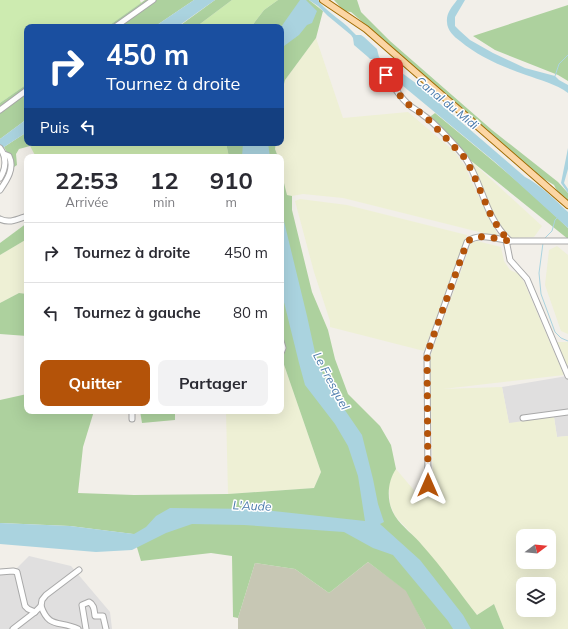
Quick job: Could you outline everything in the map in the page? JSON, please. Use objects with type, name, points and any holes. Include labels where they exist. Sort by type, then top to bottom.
[{"type":"main road","points":[[325,1],[366,29],[568,205]]},
{"type":"street","points":[[119,24],[146,2],[153,0]]},
{"type":"street","points":[[386,75],[396,91],[409,105],[424,115],[464,157],[472,171],[492,218],[508,241],[510,260],[527,278],[568,376]]},
{"type":"street","points":[[0,110],[24,92]]},
{"type":"street","points":[[0,178],[5,166],[2,151]]},
{"type":"street","points":[[0,190],[8,178],[11,160],[2,151]]},
{"type":"street","points":[[0,220],[4,222],[24,217]]},
{"type":"street","points":[[428,485],[427,354],[467,242],[471,238],[480,236],[508,241],[568,241]]},
{"type":"street","points":[[523,418],[568,412]]},
{"type":"street","points":[[132,414],[132,419]]},
{"type":"street","points":[[78,629],[64,627],[48,621],[43,614],[41,606],[42,600],[46,595],[79,570]]},
{"type":"street","points":[[0,572],[17,572],[25,606],[35,612]]},
{"type":"street","points":[[86,629],[82,605],[89,602],[94,606],[95,616],[103,616],[106,629]]},
{"type":"street","points":[[13,629],[41,606]]},
{"type":"street","points":[[49,629],[53,624]]},
{"type":"shaded area","points":[[316,38],[343,118],[408,112],[454,151],[465,166],[499,237],[343,198],[303,194],[292,196],[287,195],[284,183],[284,154],[277,154],[275,149],[276,146],[284,146],[285,80]]},
{"type":"shaded area","points":[[470,160],[542,226],[534,237],[512,238],[503,229],[493,213]]},
{"type":"shaded area","points":[[300,199],[347,205],[467,235],[424,351],[330,327],[330,321],[314,272],[295,201]]},
{"type":"shaded area","points":[[24,241],[24,294],[19,293],[0,303],[0,255]]},
{"type":"shaded area","points":[[477,241],[501,247],[504,261],[510,270],[519,274],[524,282],[564,375],[443,389],[502,387],[509,423],[554,417],[557,437],[568,436],[568,629],[504,629],[494,604],[477,615],[422,545],[395,516],[390,504],[389,487],[391,476],[396,469],[418,495],[433,486],[430,357],[471,243]]},
{"type":"shaded area","points":[[557,246],[568,255],[568,334],[561,331],[545,285],[549,250]]},
{"type":"shaded area","points":[[557,342],[568,342],[568,365],[563,364]]},
{"type":"shaded area","points":[[563,364],[568,365],[568,436],[557,437],[554,417],[509,424],[502,387],[567,376]]},
{"type":"shaded area","points":[[284,365],[321,472],[314,488],[228,494],[226,414],[284,414]]},
{"type":"shaded area","points":[[29,556],[71,566],[110,612],[112,629],[0,629],[0,570],[17,568]]},
{"type":"shaded area","points":[[368,562],[407,591],[426,629],[238,629],[238,618],[255,563],[295,569],[329,593]]},
{"type":"green space","points":[[0,0],[140,0],[141,3],[111,24],[24,24],[24,86],[0,103]]},
{"type":"green space","points":[[145,0],[194,0],[158,24],[111,24]]},
{"type":"green space","points":[[215,0],[232,0],[200,24],[182,24]]},
{"type":"green space","points":[[232,0],[278,0],[264,10],[253,24],[200,24]]},
{"type":"green space","points":[[278,0],[309,0],[323,11],[316,38],[285,80],[284,84],[284,24],[253,24],[264,10]]},
{"type":"green space","points":[[334,0],[357,0],[361,12],[390,41],[492,130],[558,182],[568,193],[568,201],[558,193],[554,185],[539,176],[351,12],[344,11]]},
{"type":"green space","points":[[568,5],[568,81],[558,75],[495,50],[473,36]]},
{"type":"green space","points":[[24,86],[24,121],[0,139],[0,103]]},
{"type":"green space","points":[[435,113],[503,169],[568,228],[568,239],[470,160],[454,145],[430,122],[431,116]]},
{"type":"green space","points":[[24,134],[24,146],[30,146],[19,149],[16,154],[17,165],[14,167],[11,166],[11,160],[4,147]]},
{"type":"green space","points":[[30,146],[227,146],[228,154],[34,154]]},
{"type":"green space","points":[[227,146],[276,146],[277,154],[228,154]]},
{"type":"green space","points":[[284,183],[287,195],[292,196],[292,210],[312,292],[328,330],[335,359],[348,394],[380,426],[391,445],[396,469],[389,486],[389,498],[392,510],[401,524],[419,541],[477,615],[494,604],[504,629],[426,629],[406,591],[368,562],[329,593],[295,569],[255,563],[238,618],[233,617],[232,556],[211,553],[141,561],[133,534],[70,526],[0,523],[0,400],[24,395],[24,414],[93,414],[83,447],[78,493],[134,495],[228,494],[314,488],[321,472],[284,365]]},
{"type":"green space","points":[[24,225],[24,241],[0,255],[0,243]]},
{"type":"green space","points":[[19,293],[24,294],[24,336],[0,334],[0,303]]},
{"type":"green space","points":[[140,414],[175,414],[175,420],[142,423]]},
{"type":"water","points":[[194,0],[215,0],[181,24],[158,24]]},
{"type":"water","points":[[300,0],[306,0],[317,11],[312,23],[307,25],[299,35],[284,46],[283,24]]},
{"type":"water","points":[[309,0],[318,0],[356,35],[361,35],[364,37],[377,49],[379,57],[398,74],[402,73],[417,84],[525,177],[548,193],[568,212],[568,228],[495,162],[397,81],[395,78],[396,76],[377,59],[370,59],[354,45],[351,35]]},
{"type":"water","points":[[457,0],[465,0],[455,17],[455,26],[470,40],[525,68],[555,76],[568,85],[568,93],[553,85],[500,65],[475,52],[455,37],[448,28],[447,16]]},
{"type":"water","points":[[24,121],[24,134],[0,148],[0,139]]},
{"type":"water","points":[[243,146],[268,146],[270,154],[242,154]]},
{"type":"water","points":[[568,148],[568,169],[564,183],[568,189],[568,193],[561,183]]},
{"type":"water","points":[[284,221],[316,357],[327,384],[362,435],[378,504],[384,522],[380,524],[420,560],[463,615],[471,629],[453,629],[393,555],[373,548],[344,532],[244,525],[192,524],[166,533],[132,550],[96,552],[0,544],[0,523],[70,526],[134,534],[146,527],[156,516],[170,508],[255,509],[365,521],[358,476],[348,446],[335,424],[305,385],[284,302]]},
{"type":"waterway","points":[[555,76],[559,64],[568,55]]},
{"type":"waterway","points":[[545,238],[552,231],[557,218]]},
{"type":"waterway","points":[[543,243],[539,273],[541,294],[555,332],[561,338],[568,341]]},
{"type":"route","points":[[386,75],[396,91],[409,105],[424,115],[464,157],[472,171],[492,218],[510,241],[480,236],[471,238],[467,242],[427,354],[428,485]]},
{"type":"water label","name":"Canal du Midi","points":[[447,103]]},
{"type":"water label","name":"Le Fresquel","points":[[331,381]]},
{"type":"water label","name":"L'Aude","points":[[252,506]]}]
